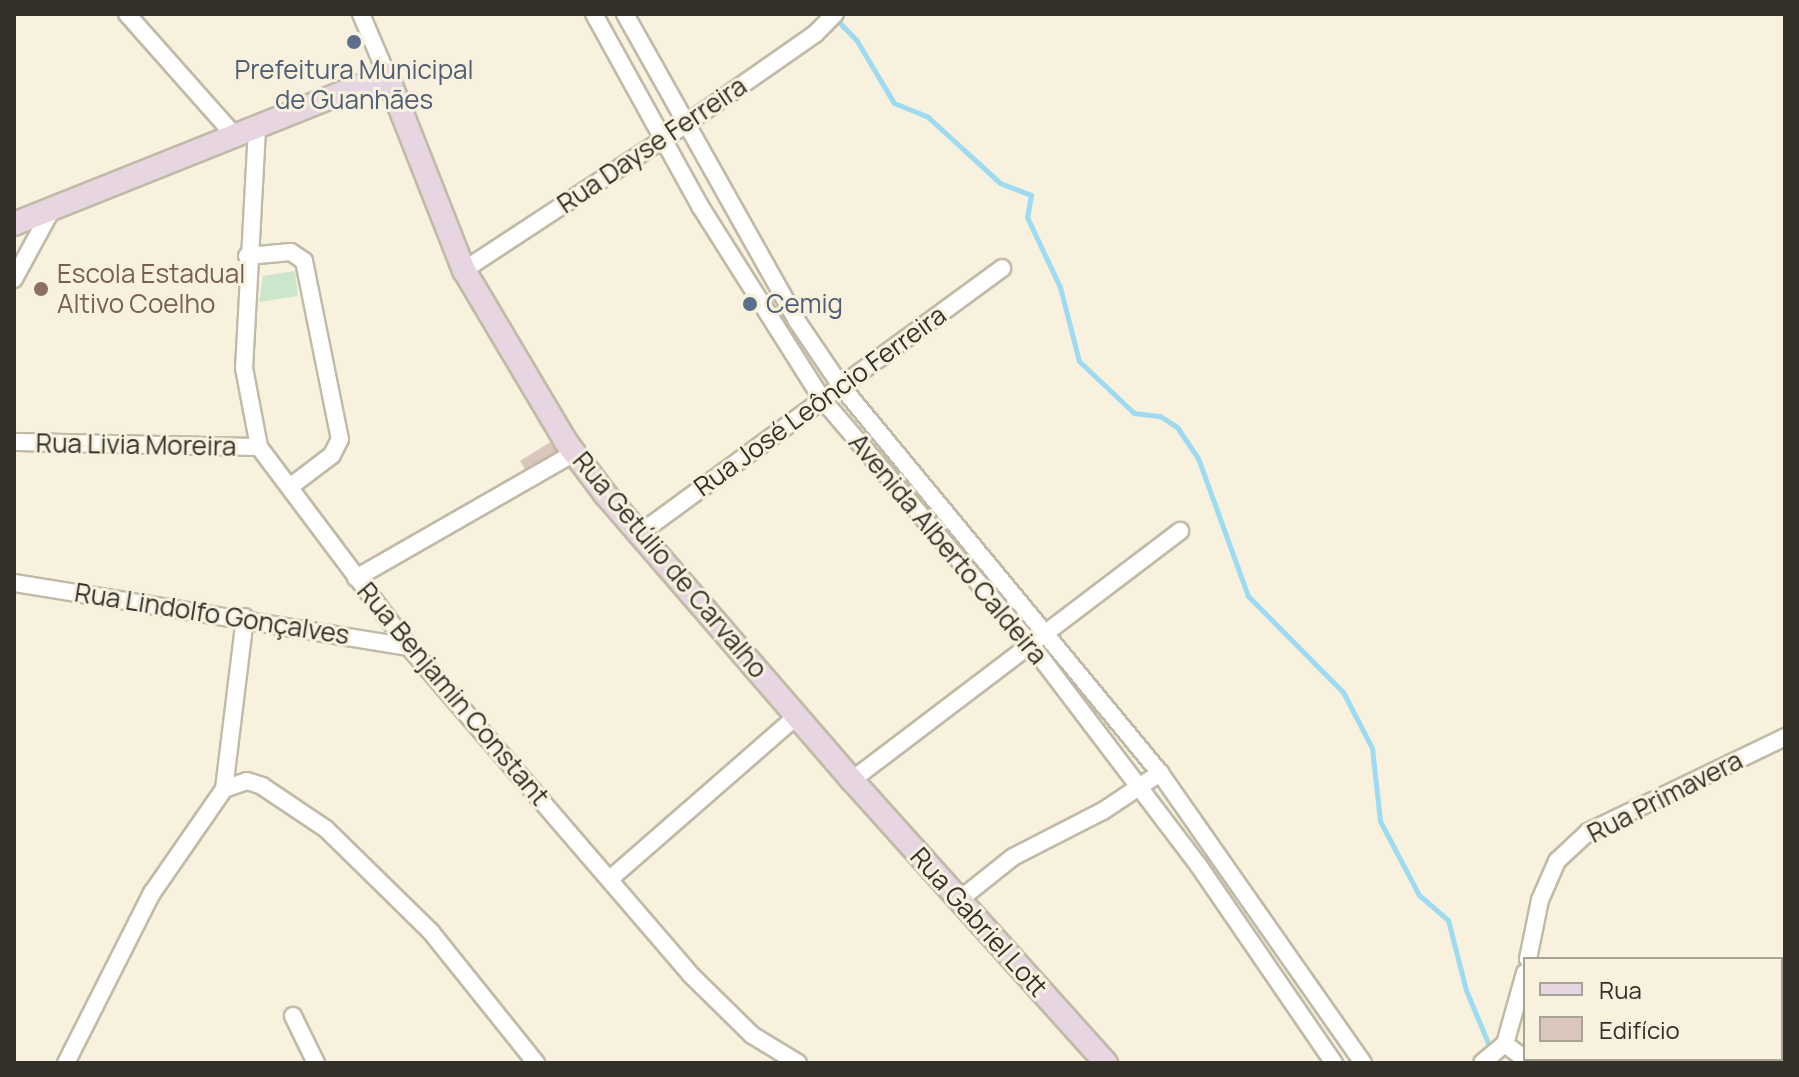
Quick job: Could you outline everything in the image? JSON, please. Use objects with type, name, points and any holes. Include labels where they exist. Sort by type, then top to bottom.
[{"type":"street","points":[[127,14],[235,136]]},
{"type":"street","points":[[14,224],[387,75],[361,14]]},
{"type":"street","name":"Avenida Alberto Caldeira","points":[[594,14],[663,139],[822,399],[1032,646],[1139,787],[1334,1063]]},
{"type":"street","name":"Avenida Alberto Caldeira","points":[[625,14],[797,321],[841,386],[1049,634],[1160,773],[1363,1063]]},
{"type":"street","name":"Rua Dayse Ferreira","points":[[464,270],[686,124],[832,18]]},
{"type":"street","name":"Rua Getúlio de Carvalho","points":[[387,75],[464,270],[574,453],[639,534],[852,780]]},
{"type":"street","name":"Rua Benjamin Constant","points":[[257,129],[247,256],[244,368],[259,447],[409,647],[725,1012],[787,1061]]},
{"type":"street","points":[[14,279],[52,209]]},
{"type":"street","points":[[247,256],[291,252],[304,261],[340,439],[332,455],[291,486]]},
{"type":"street","name":"Rua José Leôncio Ferreira","points":[[639,534],[1002,268]]},
{"type":"street","name":"Rua Livia Moreira","points":[[14,442],[259,447]]},
{"type":"street","points":[[356,578],[574,453]]},
{"type":"street","points":[[852,780],[1049,634],[1180,531]]},
{"type":"street","name":"Rua Lindolfo Gonçalves","points":[[14,583],[245,617],[409,647]]},
{"type":"street","points":[[66,1063],[144,906],[224,789],[245,617]]},
{"type":"street","points":[[610,879],[798,715]]},
{"type":"street","name":"Rua Primavera","points":[[1528,957],[1540,900],[1557,861],[1588,832],[1785,737]]},
{"type":"street","points":[[959,900],[1013,857],[1160,773]]},
{"type":"street","name":"Rua Gabriel Lott","points":[[852,780],[1106,1063]]},
{"type":"street","points":[[224,789],[247,781],[262,786],[326,829],[431,932],[536,1063]]},
{"type":"street","points":[[1482,1063],[1503,1045],[1523,980]]},
{"type":"street","points":[[293,1016],[316,1063]]},
{"type":"street","points":[[1503,1045],[1523,1058]]},
{"type":"green space","points":[[295,271],[298,296],[259,302],[263,276]]},
{"type":"building","points":[[552,441],[562,457],[530,477],[520,461]]},
{"type":"waterway","points":[[836,19],[857,41],[894,103],[928,117],[1000,183],[1031,195],[1027,217],[1060,287],[1079,361],[1134,413],[1160,416],[1177,427],[1198,458],[1248,596],[1343,692],[1372,748],[1380,821],[1419,895],[1448,920],[1466,990],[1491,1050]]},
{"type":"place","name":"Prefeitura Municipal de Guanhães","points":[[354,42]]},
{"type":"place","name":"Escola Estadual Altivo Coelho","points":[[41,289]]},
{"type":"place","name":"Cemig","points":[[750,304]]}]
